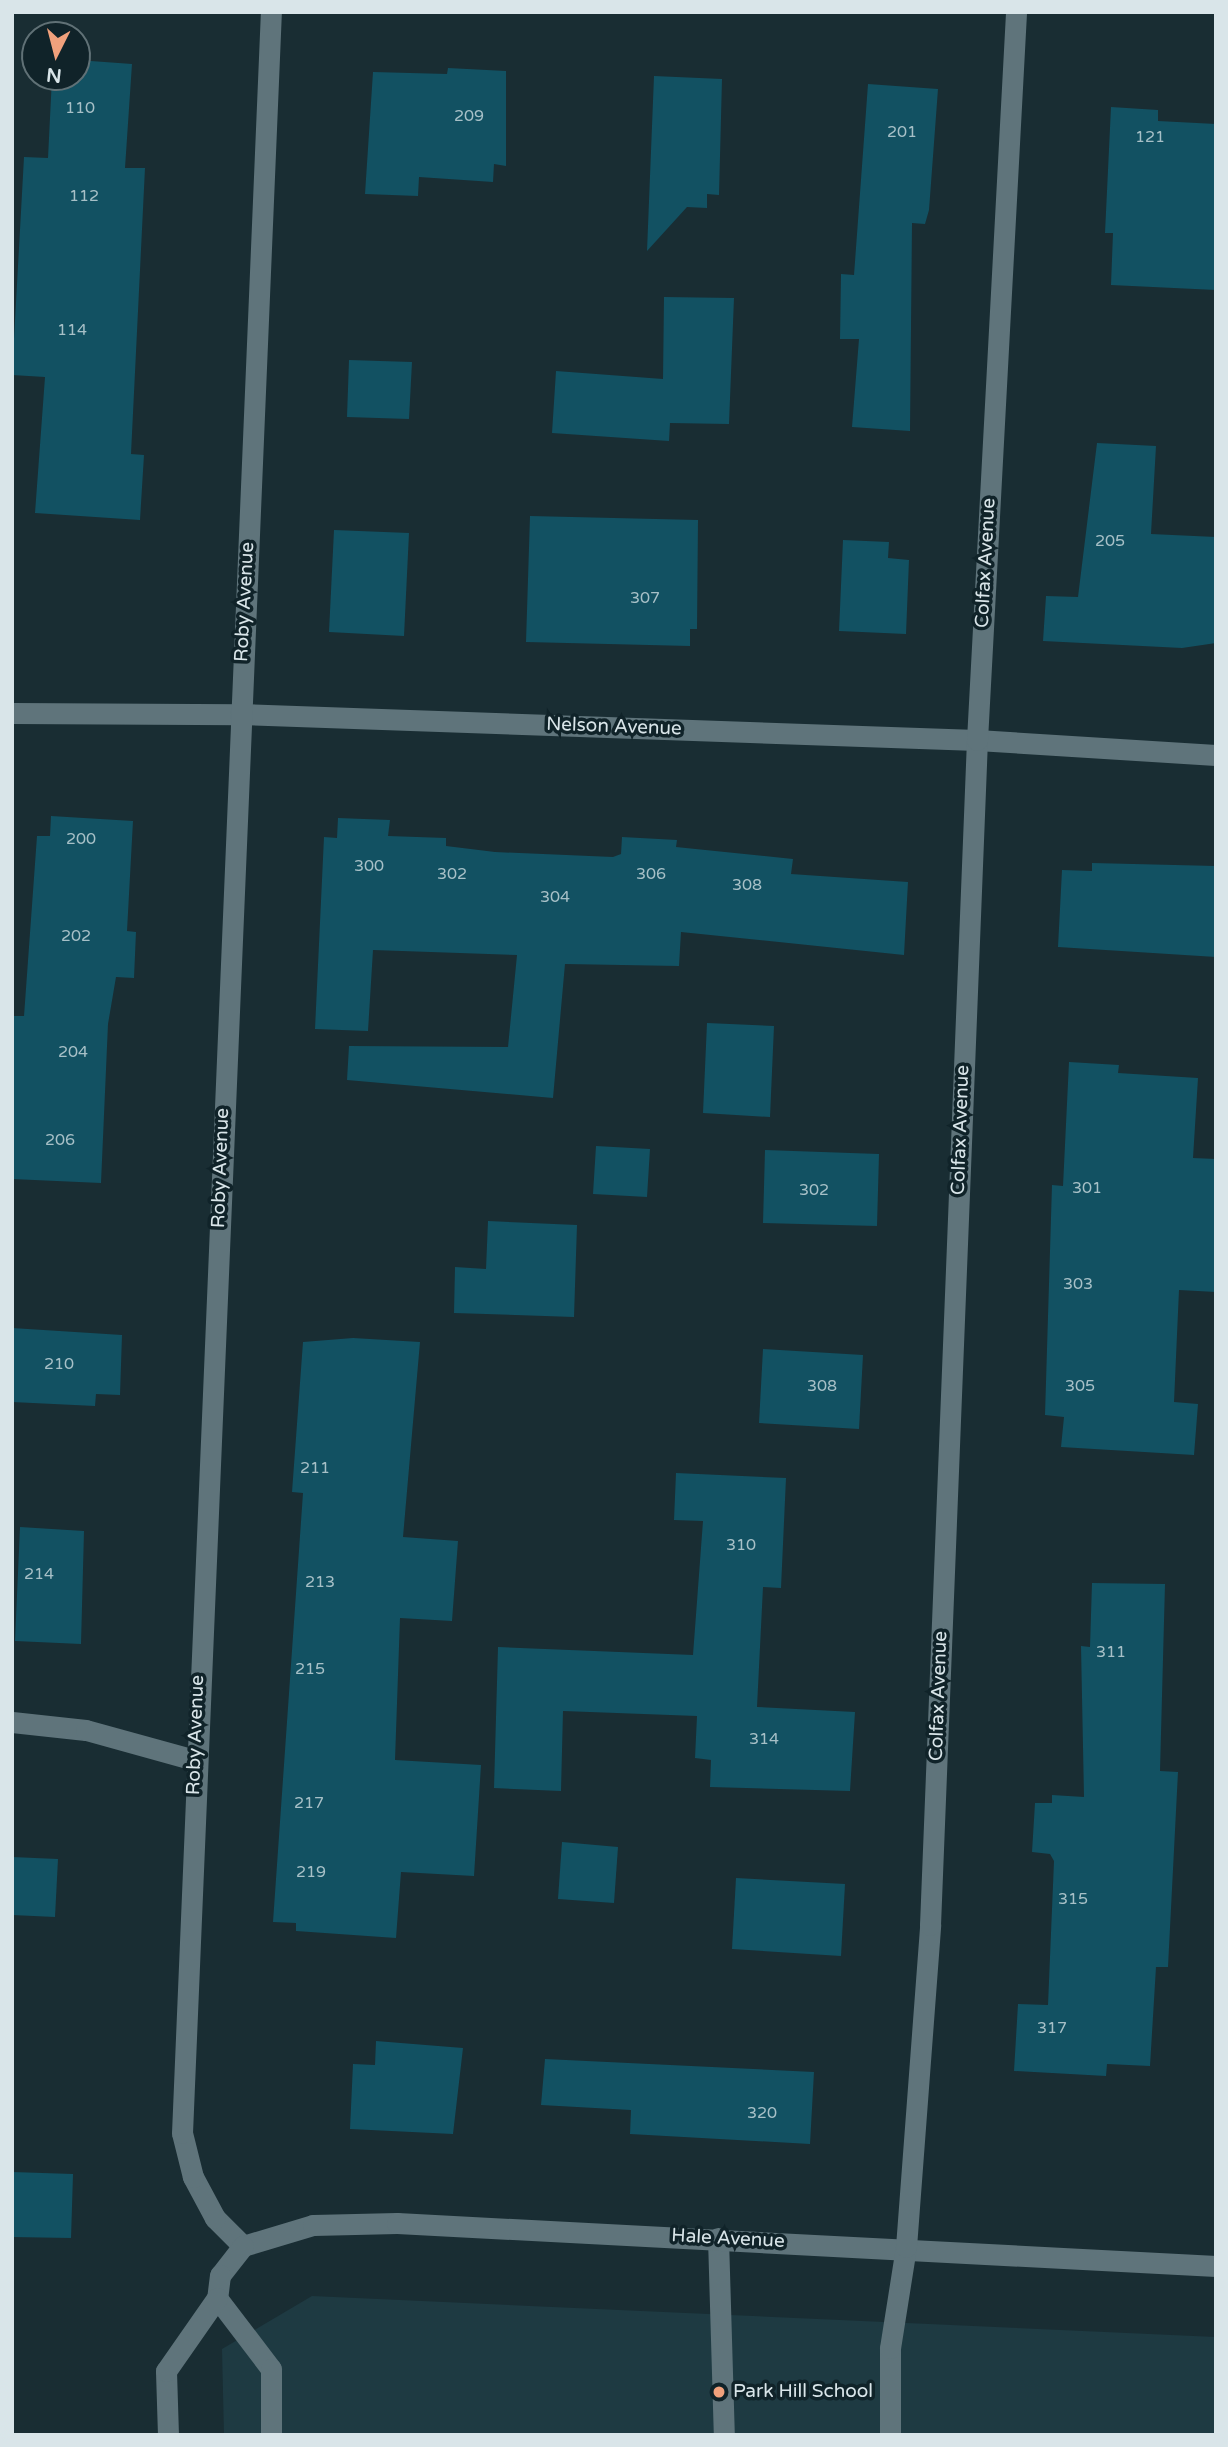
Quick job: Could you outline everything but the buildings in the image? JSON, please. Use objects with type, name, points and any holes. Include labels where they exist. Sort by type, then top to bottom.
[{"type":"street","name":"Roby Avenue","points":[[243,2246],[215,2218],[193,2177],[182,2133],[195,1760],[271,12]]},
{"type":"street","name":"Colfax Avenue","points":[[890,2435],[890,2348],[906,2247],[930,1911],[977,740],[1016,12]]},
{"type":"street","name":"Nelson Avenue","points":[[12,713],[240,714],[977,740],[1216,755]]},
{"type":"street","points":[[12,1722],[86,1730],[195,1760]]},
{"type":"street","name":"Hale Avenue","points":[[243,2246],[313,2225],[397,2223],[906,2247],[1216,2266]]},
{"type":"street","points":[[718,2238],[724,2435]]},
{"type":"street","points":[[168,2435],[166,2371],[217,2298],[220,2275],[243,2246]]},
{"type":"street","points":[[217,2298],[271,2369],[271,2435]]},
{"type":"shaded area","name":"Park Hill School","points":[[312,2296],[1216,2337],[1216,2435],[224,2435],[222,2349]]},
{"type":"place","name":"Park Hill School","points":[[719,2392]]}]
